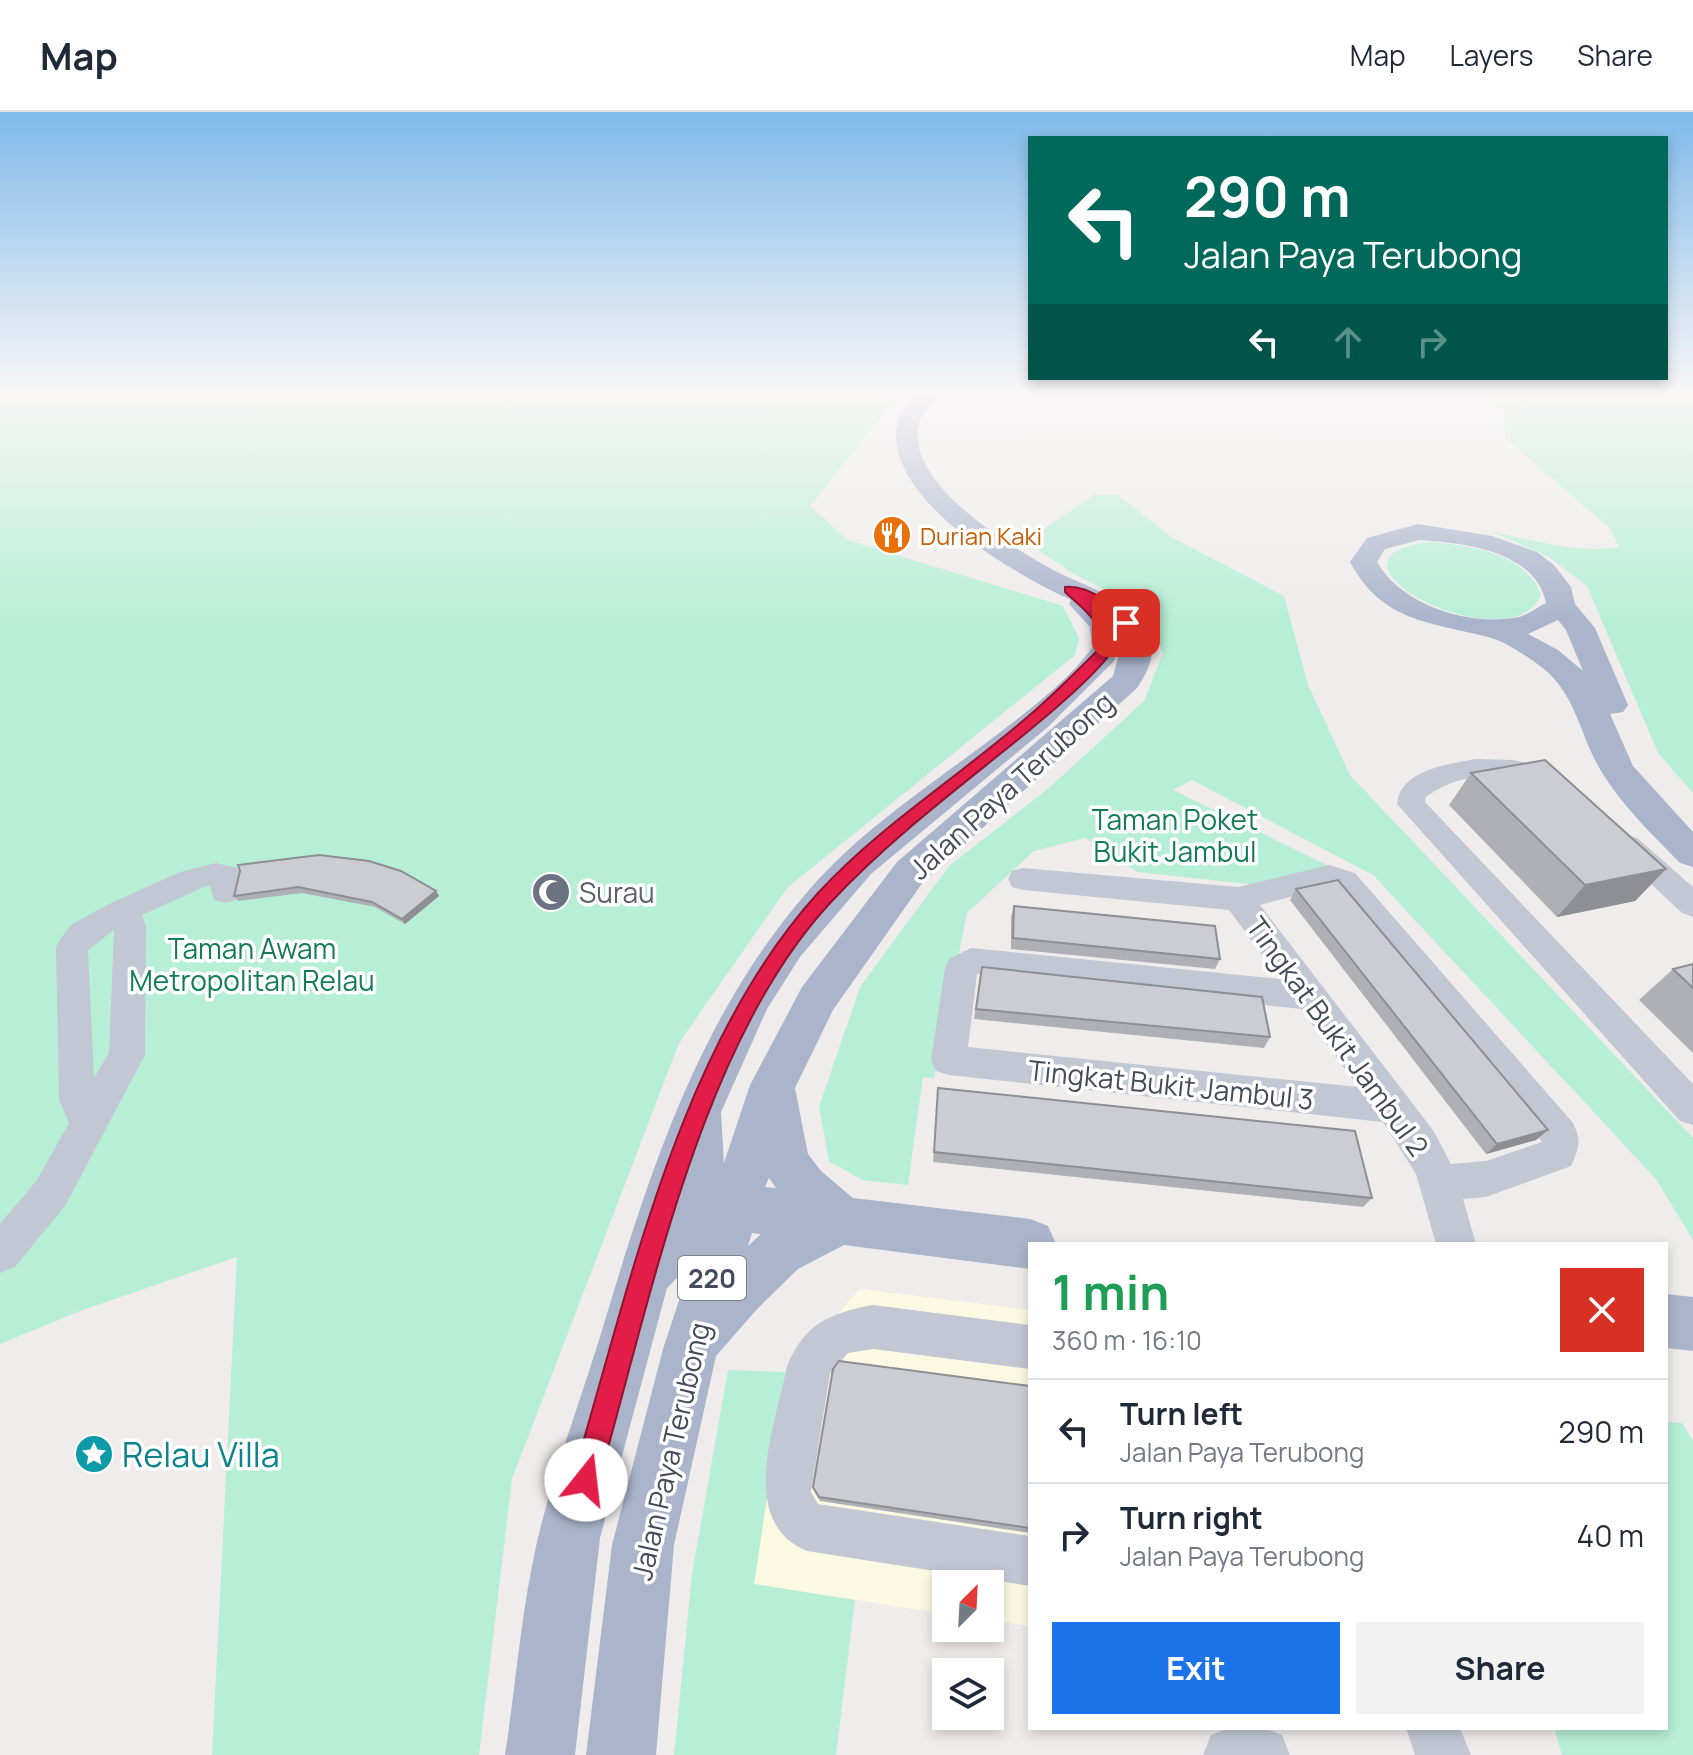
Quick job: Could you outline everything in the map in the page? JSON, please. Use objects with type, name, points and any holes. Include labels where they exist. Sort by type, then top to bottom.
[{"type":"main road","name":"220","points":[[912,468],[920,481],[993,543],[1069,589]]},
{"type":"main road","points":[[1561,606],[1550,618],[1538,622],[1496,629],[1465,625],[1406,606],[1368,579],[1362,565],[1364,552],[1375,543],[1406,533],[1447,533],[1506,548],[1551,576],[1561,591],[1561,606],[1580,628],[1624,733],[1645,772],[1693,824]]},
{"type":"main road","name":"Jalan Paya Terubong","points":[[621,1755],[643,1545],[690,1349],[773,1085],[817,999],[910,872],[1126,681],[1137,660],[1137,641],[1108,607],[1069,589]]},
{"type":"main road","name":"Jalan Paya Terubong","points":[[540,1755],[569,1539],[645,1275],[702,1104],[742,1015],[794,935],[826,896],[910,819],[1045,710],[1108,648],[1109,633],[1099,617],[1069,589]]},
{"type":"main road","points":[[1496,629],[1533,647],[1572,674],[1587,699],[1618,770],[1648,809],[1693,854]]},
{"type":"main road","points":[[773,1085],[786,1162],[804,1187],[841,1220]]},
{"type":"main road","points":[[702,1104],[700,1170],[710,1193],[734,1207],[1028,1244]]},
{"type":"main road","points":[[645,1275],[690,1228],[734,1207]]},
{"type":"main road","points":[[690,1349],[739,1289],[780,1251],[841,1220]]},
{"type":"main road","points":[[1668,1321],[1693,1324]]},
{"type":"street","points":[[1572,794],[1545,776],[1488,765],[1423,783],[1412,793],[1411,804],[1693,1109]]},
{"type":"street","points":[[1605,824],[1693,905]]},
{"type":"street","points":[[88,1123],[77,1100],[72,947],[76,940],[124,910],[187,882],[220,874],[226,876],[225,892]]},
{"type":"street","points":[[1238,899],[1329,876],[1344,881],[1560,1135],[1562,1144],[1557,1154],[1486,1179],[1439,1183]]},
{"type":"street","name":"Tingkat Bukit Jambul 2","points":[[1023,879],[1238,899],[1420,1142],[1439,1183],[1455,1242]]},
{"type":"street","points":[[0,1253],[38,1216],[74,1161],[88,1123],[127,1055],[130,926],[124,910]]},
{"type":"street","name":"Tingkat Bukit Jambul 3","points":[[1308,996],[971,961],[961,968],[949,1060],[1393,1107]]},
{"type":"street","points":[[1028,1347],[873,1327],[839,1333],[825,1343],[809,1366],[787,1492],[794,1515],[807,1527],[1028,1561]]},
{"type":"street","points":[[1434,1730],[1443,1755]]},
{"type":"street","points":[[1231,1755],[1251,1750],[1262,1755]]},
{"type":"shaded area","points":[[860,1289],[1028,1310],[1028,1626],[1004,1622],[1004,1570],[932,1570],[932,1612],[754,1584],[786,1372]]},
{"type":"green space","name":"Taman Awam Metropolitan Relau","points":[[0,468],[841,468],[810,506],[848,540],[1063,606],[1079,638],[1075,655],[787,888],[679,1043],[512,1479],[479,1755],[212,1755],[237,1257],[80,1311],[0,1344]]},
{"type":"green space","points":[[1539,468],[1693,468],[1693,793],[1658,753],[1587,586],[1547,556],[1493,532],[1572,547],[1603,549],[1619,547],[1611,529]]},
{"type":"green space","name":"Taman Poket Bukit Jambul","points":[[1094,495],[1118,495],[1173,538],[1284,596],[1308,685],[1350,775],[1693,1138],[1693,1240],[1656,1179],[1373,875],[1192,780],[1173,790],[1331,867],[1258,885],[1137,872],[1085,838],[1034,851],[967,913],[934,1078],[923,1077],[908,1185],[862,1180],[829,1161],[819,1107],[860,987],[949,866],[1049,788],[1144,701],[1163,653],[1147,611],[1074,574],[1025,541]]},
{"type":"green space","points":[[1430,542],[1478,549],[1510,561],[1534,581],[1541,595],[1522,614],[1492,619],[1457,614],[1424,601],[1399,584],[1387,567],[1396,552]]},
{"type":"green space","points":[[728,1370],[786,1372],[754,1584],[855,1600],[836,1755],[674,1755],[692,1574]]},
{"type":"green space","points":[[1668,1422],[1682,1423],[1693,1441],[1693,1755],[1562,1755],[1555,1730],[1668,1730]]},
{"type":"building","points":[[1545,760],[1666,869],[1585,885],[1471,773]]},
{"type":"building","points":[[319,855],[369,861],[401,871],[436,891],[402,919],[372,902],[298,887],[234,896],[240,871],[238,865]]},
{"type":"building","points":[[1338,880],[1548,1130],[1497,1144],[1296,889]]},
{"type":"building","points":[[1014,906],[1215,926],[1220,959],[1013,938]]},
{"type":"building","points":[[1693,964],[1693,988],[1673,969]]},
{"type":"building","points":[[982,967],[1262,997],[1270,1037],[976,1009]]},
{"type":"building","points":[[938,1088],[1355,1131],[1372,1198],[934,1152]]},
{"type":"building","points":[[839,1361],[1028,1386],[1028,1528],[819,1497],[813,1487],[833,1369]]},
{"type":"place","name":"Durian Kaki","points":[[892,535]]},
{"type":"place","name":"Surau","points":[[551,892]]},
{"type":"place","name":"Relau Villa","points":[[94,1454]]},
{"type":"route","points":[[586,1480],[665,1207],[702,1104],[742,1015],[794,935],[826,896],[910,819],[1045,710],[1108,648],[1109,633],[1099,617],[1069,589],[1108,607],[1126,623]]}]
